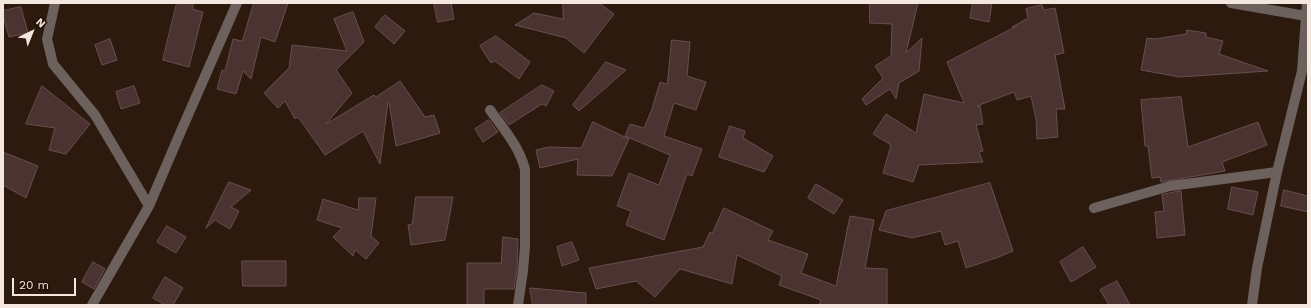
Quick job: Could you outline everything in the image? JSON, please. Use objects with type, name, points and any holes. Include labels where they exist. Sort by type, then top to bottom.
[{"type":"street","points":[[55,3],[47,39],[53,64],[95,114],[149,206]]},
{"type":"street","points":[[92,305],[149,206],[237,3]]},
{"type":"street","points":[[1231,3],[1306,16]]},
{"type":"street","points":[[1252,305],[1257,268],[1277,172],[1302,71],[1307,3]]},
{"type":"street","points":[[490,110],[513,142],[522,158],[525,169],[525,246],[518,305]]},
{"type":"street","points":[[1094,208],[1170,186],[1277,172]]},
{"type":"building","points":[[177,3],[194,3],[192,9],[203,12],[189,67],[163,60]]},
{"type":"building","points":[[254,3],[288,3],[275,42],[261,37],[251,79],[243,71],[236,94],[217,89],[222,70],[225,71],[233,39],[242,41]]},
{"type":"building","points":[[434,3],[451,3],[454,19],[438,22]]},
{"type":"building","points":[[563,3],[599,3],[614,14],[584,53],[566,38],[515,25],[534,13],[563,19]]},
{"type":"building","points":[[870,3],[918,3],[906,53],[922,38],[919,71],[899,83],[896,99],[890,89],[866,105],[862,99],[883,78],[875,66],[891,56],[892,24],[870,23]]},
{"type":"building","points":[[973,3],[992,3],[989,22],[970,18]]},
{"type":"building","points":[[1042,5],[1044,10],[1055,8],[1064,53],[1055,55],[1065,109],[1056,109],[1058,137],[1037,139],[1036,119],[1031,96],[1017,100],[1014,92],[977,106],[980,106],[983,124],[976,125],[983,151],[979,152],[983,162],[919,165],[913,182],[883,173],[891,145],[873,134],[886,114],[916,133],[924,94],[964,103],[947,62],[1015,27],[1012,27],[1028,18],[1026,9]]},
{"type":"building","points":[[21,7],[28,33],[9,37],[3,11]]},
{"type":"building","points":[[353,12],[364,42],[336,70],[352,93],[326,124],[374,95],[376,97],[400,81],[425,117],[434,115],[440,133],[396,146],[388,102],[380,164],[363,131],[325,155],[298,117],[295,119],[285,101],[278,108],[264,93],[289,68],[292,45],[347,51],[334,19]]},
{"type":"building","points":[[385,15],[405,31],[394,44],[375,27]]},
{"type":"building","points":[[1187,30],[1206,33],[1206,37],[1223,41],[1219,54],[1268,71],[1180,77],[1141,70],[1147,38],[1155,39],[1186,34]]},
{"type":"building","points":[[496,36],[530,62],[519,79],[495,61],[491,63],[480,46]]},
{"type":"building","points":[[110,39],[117,60],[102,65],[95,45]]},
{"type":"building","points":[[672,40],[690,42],[687,76],[706,82],[696,110],[674,103],[664,136],[702,149],[692,176],[687,174],[664,240],[626,225],[631,211],[617,206],[629,173],[659,185],[670,155],[625,136],[630,124],[644,128],[652,109],[660,82],[667,84]]},
{"type":"building","points":[[606,62],[626,70],[579,111],[573,105]]},
{"type":"building","points":[[542,85],[554,91],[546,106],[542,104],[509,125],[500,113]]},
{"type":"building","points":[[42,86],[90,124],[66,154],[49,150],[55,128],[26,124]]},
{"type":"building","points":[[134,86],[140,103],[121,109],[116,92]]},
{"type":"building","points":[[1181,97],[1188,147],[1258,122],[1267,145],[1222,162],[1225,171],[1161,182],[1160,177],[1152,178],[1148,146],[1145,146],[1141,100]]},
{"type":"building","points":[[489,120],[498,132],[483,142],[475,129]]},
{"type":"building","points":[[593,122],[629,139],[612,176],[577,175],[578,159],[540,168],[536,150],[548,147],[581,148]]},
{"type":"building","points":[[730,126],[745,131],[743,138],[773,156],[764,172],[719,157]]},
{"type":"building","points":[[3,152],[38,166],[26,198],[3,185]]},
{"type":"building","points":[[229,182],[251,190],[231,207],[239,211],[230,229],[215,220],[206,228]]},
{"type":"building","points":[[990,183],[1013,251],[966,268],[958,241],[945,245],[941,231],[912,238],[879,230],[886,211]]},
{"type":"building","points":[[816,184],[843,200],[834,214],[808,198]]},
{"type":"building","points":[[1232,187],[1258,192],[1253,215],[1228,209]]},
{"type":"building","points":[[1284,190],[1308,196],[1308,212],[1281,206]]},
{"type":"building","points":[[1181,191],[1185,235],[1157,238],[1155,212],[1164,211],[1162,195]]},
{"type":"building","points":[[416,197],[453,197],[445,240],[411,245],[408,225],[412,224]]},
{"type":"building","points":[[359,198],[376,198],[371,236],[379,243],[366,259],[355,250],[353,256],[333,237],[342,228],[317,220],[323,199],[358,210]]},
{"type":"building","points":[[724,208],[773,231],[768,240],[808,254],[801,273],[836,286],[850,216],[874,220],[865,268],[887,269],[887,305],[819,305],[821,300],[779,285],[782,276],[737,255],[732,284],[680,269],[655,297],[636,281],[596,289],[589,268],[703,247],[710,232],[712,233]]},
{"type":"building","points":[[167,226],[186,237],[176,253],[157,242]]},
{"type":"building","points":[[503,237],[518,239],[517,270],[514,289],[484,289],[484,305],[467,305],[467,263],[501,263]]},
{"type":"building","points":[[572,242],[579,260],[562,266],[557,247]]},
{"type":"building","points":[[1083,247],[1096,267],[1071,282],[1060,262]]},
{"type":"building","points":[[242,261],[286,261],[286,286],[243,286]]},
{"type":"building","points":[[93,262],[105,269],[94,289],[82,282]]},
{"type":"building","points":[[165,277],[183,288],[173,305],[165,305],[153,298]]},
{"type":"building","points":[[1117,281],[1130,305],[1109,305],[1100,290]]},
{"type":"building","points":[[530,288],[586,293],[586,305],[533,305]]}]
